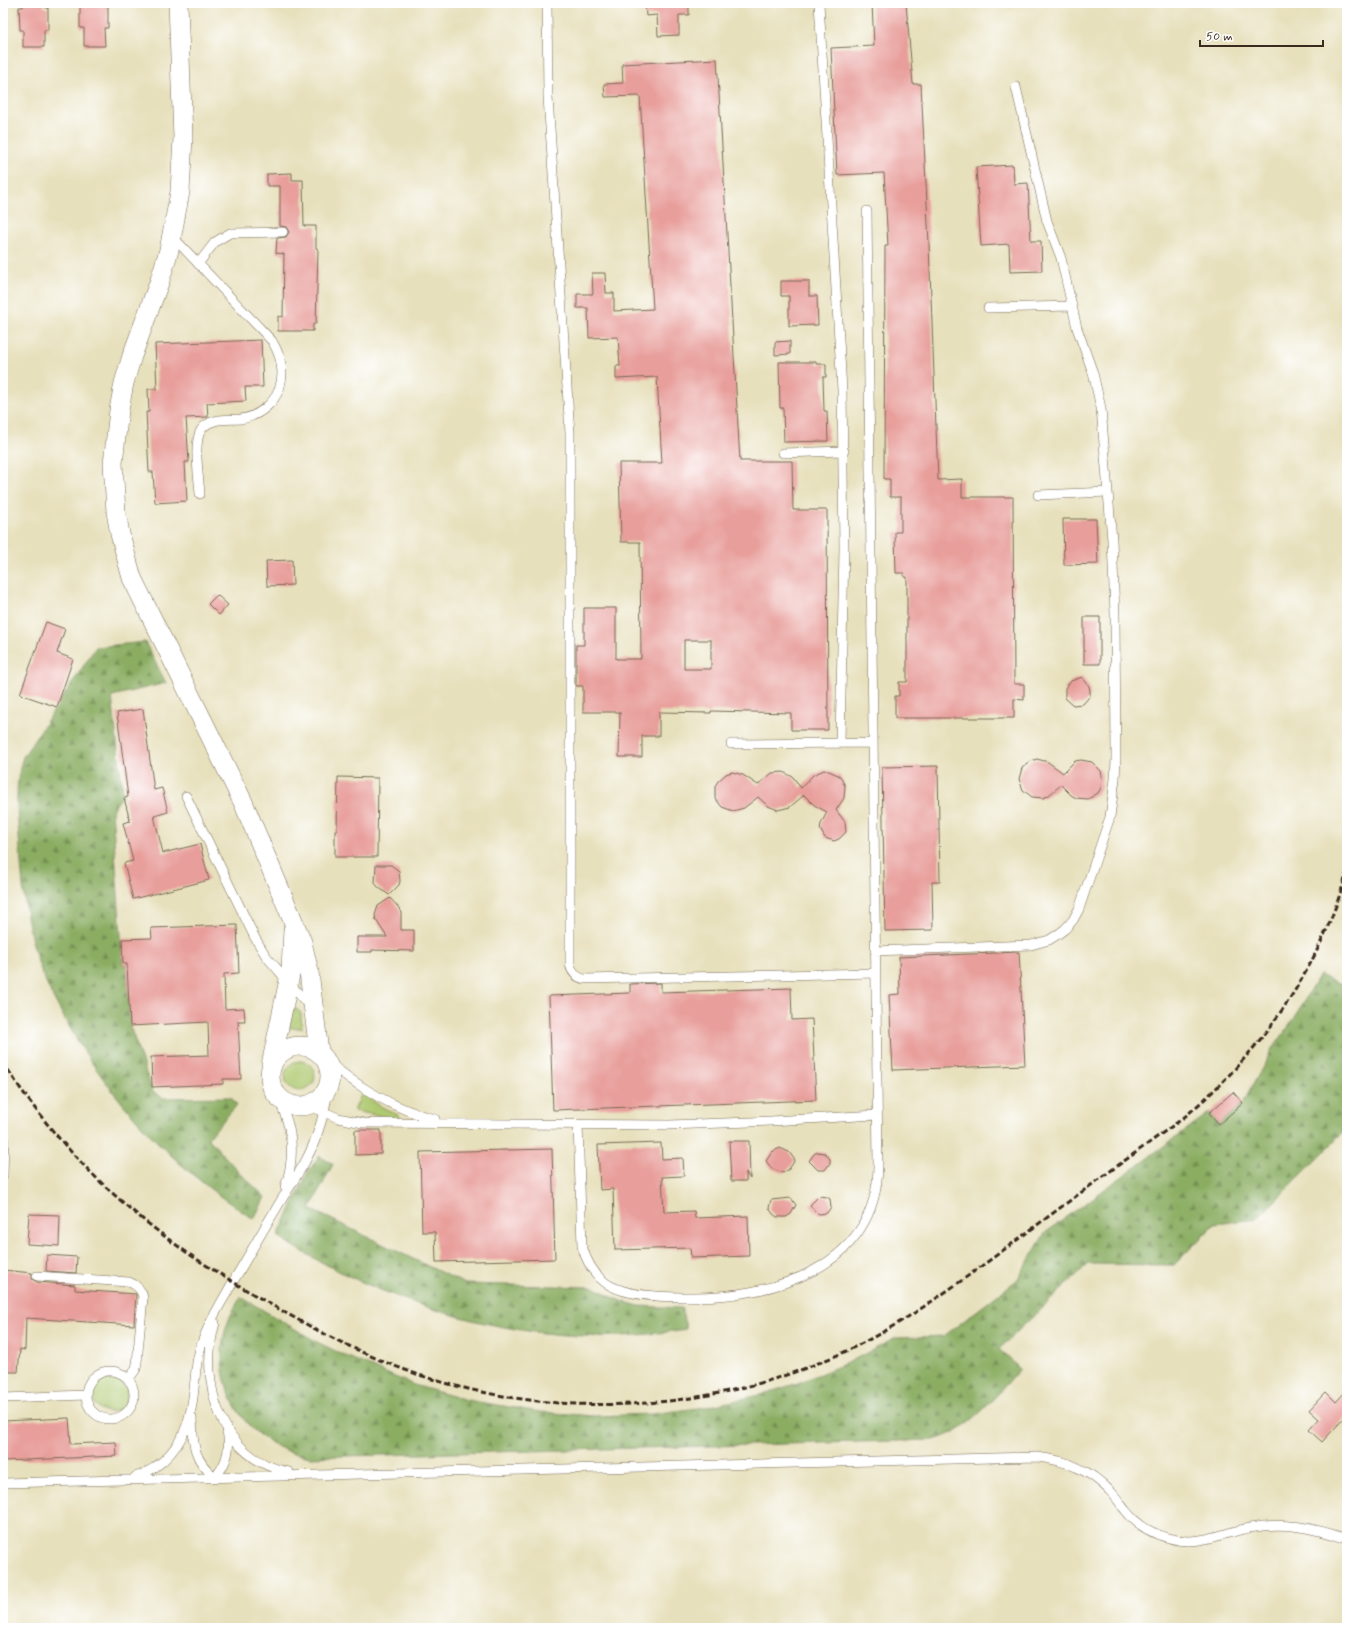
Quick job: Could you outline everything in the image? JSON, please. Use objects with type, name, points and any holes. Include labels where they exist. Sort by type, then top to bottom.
[{"type":"street","points":[[178,3],[183,138],[180,192],[172,236],[160,280],[130,363],[118,410],[113,463],[116,512],[120,534],[132,578],[243,802],[273,870],[300,937],[307,957],[314,1013],[322,1055],[328,1066],[330,1082],[322,1097],[316,1102],[316,1109],[292,1106],[278,1097],[270,1083],[271,1066],[289,981],[292,958],[293,921]]},
{"type":"street","points":[[271,1066],[274,1059],[280,1053],[295,1046],[304,1046],[322,1055]]},
{"type":"lane","points":[[547,3],[548,97],[570,434],[571,970],[579,977],[584,979],[876,973]]},
{"type":"lane","points":[[819,3],[842,390],[844,451],[844,549],[840,743]]},
{"type":"lane","points":[[875,951],[1031,945],[1049,940],[1061,932],[1073,920],[1079,909],[1105,833],[1113,800],[1115,779],[1114,588],[1101,408],[1093,373],[1077,328],[1061,258],[1047,221],[1016,87]]},
{"type":"lane","points":[[578,1124],[582,1246],[590,1266],[603,1281],[620,1290],[652,1295],[693,1298],[738,1294],[804,1276],[820,1267],[846,1247],[864,1224],[875,1196],[878,1181],[867,211]]},
{"type":"lane","points":[[198,264],[215,242],[230,233],[283,232]]},
{"type":"lane","points":[[172,236],[272,341],[280,356],[283,373],[278,392],[273,401],[258,413],[242,419],[217,420],[206,424],[202,429],[197,440],[200,494]]},
{"type":"lane","points":[[988,308],[1072,306]]},
{"type":"lane","points":[[783,453],[844,451]]},
{"type":"lane","points":[[1038,494],[1108,492]]},
{"type":"lane","points":[[731,744],[873,743]]},
{"type":"lane","points":[[186,796],[255,938],[266,956],[306,1000],[314,1013]]},
{"type":"lane","points":[[322,1055],[352,1081],[387,1102],[427,1118],[448,1123]]},
{"type":"lane","points":[[273,1090],[285,1113],[291,1138],[292,1151],[289,1177],[276,1208]]},
{"type":"lane","points":[[128,1480],[154,1468],[175,1448],[188,1423],[198,1356],[205,1335],[223,1300],[276,1208],[306,1161],[318,1131],[316,1109],[338,1118],[363,1123],[710,1124],[877,1115]]},
{"type":"lane","points":[[3,1128],[3,1176]]},
{"type":"lane","points":[[37,1276],[129,1282],[138,1287],[143,1297],[138,1357],[136,1369],[128,1380]]},
{"type":"lane","points":[[216,1477],[227,1457],[228,1438],[226,1429],[216,1407],[211,1384],[209,1362],[213,1330],[223,1300]]},
{"type":"lane","points":[[112,1372],[118,1373],[128,1380],[133,1390],[133,1402],[127,1412],[117,1418],[105,1418],[94,1413],[88,1403],[86,1395],[91,1381],[101,1373],[112,1372]]},
{"type":"lane","points":[[3,1398],[86,1395]]},
{"type":"lane","points":[[192,1402],[194,1446],[204,1467],[216,1477]]},
{"type":"lane","points":[[226,1429],[242,1448],[262,1463],[285,1471],[312,1475]]},
{"type":"lane","points":[[3,1483],[1037,1457],[1063,1461],[1088,1472],[1111,1491],[1127,1513],[1136,1521],[1157,1534],[1170,1539],[1199,1541],[1248,1528],[1280,1525],[1311,1528],[1347,1539]]},
{"type":"green space","points":[[145,642],[166,683],[112,696],[123,795],[112,810],[123,964],[127,964],[130,1026],[152,1091],[163,1098],[231,1097],[237,1105],[208,1138],[238,1171],[265,1197],[254,1219],[225,1200],[172,1156],[147,1131],[102,1077],[83,1049],[50,992],[33,945],[29,929],[17,815],[18,780],[23,757],[96,647]]},
{"type":"green space","points":[[1319,975],[1347,986],[1347,1129],[1257,1219],[1215,1224],[1174,1265],[1088,1264],[999,1349],[1020,1369],[992,1401],[971,1421],[947,1435],[933,1440],[310,1457],[279,1447],[256,1432],[235,1406],[228,1391],[222,1358],[223,1341],[227,1325],[241,1297],[317,1342],[414,1385],[467,1400],[540,1412],[595,1416],[651,1414],[706,1407],[760,1395],[795,1384],[847,1363],[896,1338],[944,1336],[1017,1280],[1045,1233],[1209,1113],[1219,1124],[1243,1103],[1272,1050],[1294,1019]]},
{"type":"green space","points":[[294,1007],[301,1013],[302,1028],[288,1028]]},
{"type":"green space","points":[[300,1061],[311,1065],[315,1076],[311,1087],[300,1091],[289,1087],[285,1076],[289,1065]]},
{"type":"green space","points":[[362,1093],[380,1106],[398,1115],[400,1118],[397,1119],[354,1111]]},
{"type":"green space","points":[[319,1156],[333,1164],[310,1209],[465,1284],[594,1287],[616,1299],[639,1306],[682,1308],[686,1329],[648,1334],[610,1336],[572,1336],[535,1332],[498,1326],[424,1306],[388,1293],[345,1274],[278,1236],[308,1172]]},
{"type":"green space","points":[[107,1378],[113,1378],[117,1379],[124,1385],[127,1395],[126,1402],[120,1409],[113,1412],[107,1412],[103,1411],[96,1405],[93,1398],[93,1392],[94,1388],[100,1381]]},
{"type":"building","points":[[23,3],[44,3],[44,7],[48,8],[48,30],[44,30],[44,47],[23,47],[23,30],[20,30],[19,7],[23,7]]},
{"type":"building","points":[[84,3],[105,3],[105,6],[108,6],[108,28],[104,28],[105,46],[84,46],[84,28],[80,28],[80,5],[84,6]]},
{"type":"building","points":[[645,3],[689,3],[689,15],[679,15],[679,35],[658,36],[657,15],[646,16]]},
{"type":"building","points":[[872,3],[906,3],[913,84],[921,84],[938,480],[962,479],[962,497],[1013,497],[1014,684],[1024,684],[1024,700],[1014,699],[1014,718],[895,718],[895,696],[899,696],[899,682],[907,682],[907,577],[904,577],[904,573],[896,573],[895,532],[901,532],[901,497],[890,497],[890,479],[884,479],[885,246],[888,246],[884,173],[837,175],[831,48],[874,46]]},
{"type":"building","points":[[717,59],[740,461],[792,461],[793,510],[827,510],[828,730],[791,730],[791,713],[711,711],[711,713],[659,712],[659,736],[642,736],[642,757],[619,757],[620,712],[583,712],[583,686],[576,686],[576,645],[584,645],[584,608],[616,608],[616,659],[641,659],[640,542],[621,542],[619,463],[662,463],[657,377],[616,379],[616,366],[620,366],[618,337],[589,338],[588,308],[577,308],[577,294],[593,294],[592,273],[605,273],[606,293],[614,293],[614,311],[653,309],[640,96],[605,97],[604,84],[623,83],[622,64]],"holes":[[[684,640],[711,640],[711,669],[684,669]]]},
{"type":"building","points":[[1013,165],[1014,184],[1028,183],[1031,241],[1041,241],[1042,271],[1010,272],[1009,244],[981,246],[976,167]]},
{"type":"building","points":[[292,173],[292,180],[303,180],[304,226],[316,226],[316,248],[318,249],[316,324],[313,324],[313,331],[278,331],[278,316],[283,317],[284,254],[276,253],[277,238],[286,237],[289,232],[286,227],[280,226],[280,186],[267,186],[267,174]]},
{"type":"building","points":[[781,281],[809,281],[809,296],[817,296],[818,325],[789,326],[789,296],[781,296]]},
{"type":"building","points":[[261,340],[263,387],[245,387],[246,401],[207,403],[208,417],[186,418],[189,462],[185,462],[187,501],[155,503],[153,472],[149,472],[146,412],[149,412],[148,389],[157,389],[155,344]]},
{"type":"building","points":[[790,341],[790,354],[775,355],[775,342]]},
{"type":"building","points":[[779,362],[816,362],[816,364],[826,364],[826,377],[823,377],[824,411],[827,411],[828,441],[784,442],[783,408],[780,408]]},
{"type":"building","points":[[1063,519],[1096,519],[1098,564],[1064,565]]},
{"type":"building","points":[[292,560],[293,585],[267,586],[266,561]]},
{"type":"building","points":[[217,595],[228,605],[219,615],[208,604]]},
{"type":"building","points":[[1084,617],[1100,617],[1100,664],[1084,664]]},
{"type":"building","points":[[46,622],[65,629],[57,653],[73,659],[57,707],[20,694]]},
{"type":"building","points":[[1082,677],[1089,686],[1090,696],[1083,704],[1073,705],[1065,698],[1065,688],[1071,681]]},
{"type":"building","points":[[143,709],[154,790],[162,788],[168,812],[154,816],[163,853],[200,844],[209,880],[133,899],[124,863],[133,861],[123,823],[130,821],[124,798],[128,797],[117,713]]},
{"type":"building","points":[[1037,759],[1048,762],[1063,773],[1075,761],[1081,760],[1092,762],[1101,771],[1101,788],[1098,793],[1088,799],[1076,798],[1061,785],[1043,798],[1032,797],[1023,790],[1019,779],[1022,768],[1031,761]]},
{"type":"building","points":[[938,766],[940,882],[932,882],[933,930],[885,931],[882,767]]},
{"type":"building","points":[[824,770],[840,776],[845,786],[844,798],[836,810],[845,822],[846,832],[839,839],[834,841],[825,838],[820,829],[827,812],[814,805],[804,795],[790,807],[778,810],[768,806],[758,797],[744,808],[733,811],[722,807],[715,798],[715,786],[718,781],[726,774],[732,772],[743,775],[758,785],[772,773],[783,772],[793,777],[801,788],[813,775]]},
{"type":"building","points":[[338,777],[378,778],[377,857],[335,857]]},
{"type":"building","points":[[376,865],[391,865],[399,871],[399,885],[389,895],[375,883]]},
{"type":"building","points":[[390,898],[399,908],[401,913],[401,930],[414,930],[414,951],[372,950],[372,952],[357,952],[357,937],[387,937],[376,920],[375,915],[378,906]]},
{"type":"building","points":[[237,925],[239,973],[224,974],[225,1009],[244,1008],[245,1021],[238,1021],[241,1079],[223,1079],[223,1084],[152,1087],[151,1057],[209,1055],[208,1022],[130,1026],[127,964],[123,964],[122,939],[152,938],[151,928]]},
{"type":"building","points":[[1019,952],[1025,1065],[893,1070],[889,995],[900,994],[899,957]]},
{"type":"building","points":[[661,983],[661,992],[791,988],[792,1020],[812,1019],[816,1100],[553,1110],[549,996],[630,993],[630,984]]},
{"type":"building","points":[[1233,1092],[1243,1103],[1219,1124],[1209,1113]]},
{"type":"building","points":[[355,1130],[381,1130],[381,1154],[355,1155]]},
{"type":"building","points":[[729,1141],[749,1141],[750,1179],[746,1172],[746,1181],[731,1181]]},
{"type":"building","points":[[661,1143],[662,1159],[683,1158],[684,1176],[662,1177],[664,1212],[694,1211],[695,1218],[748,1216],[749,1256],[691,1258],[690,1248],[615,1250],[613,1189],[600,1190],[598,1145]]},
{"type":"building","points":[[780,1148],[789,1152],[795,1160],[789,1169],[783,1173],[772,1169],[766,1161],[772,1152]]},
{"type":"building","points":[[552,1149],[555,1259],[436,1262],[435,1232],[422,1232],[420,1152]]},
{"type":"building","points":[[817,1152],[825,1153],[830,1159],[830,1163],[825,1170],[818,1170],[809,1161]]},
{"type":"building","points":[[819,1196],[830,1199],[831,1207],[827,1213],[819,1214],[810,1205]]},
{"type":"building","points":[[791,1198],[796,1205],[791,1214],[786,1217],[777,1217],[769,1208],[771,1200]]},
{"type":"building","points":[[29,1214],[60,1215],[59,1246],[27,1244]]},
{"type":"building","points":[[47,1255],[77,1257],[76,1273],[46,1271]]},
{"type":"building","points":[[3,1270],[32,1273],[32,1279],[37,1282],[75,1285],[75,1290],[136,1294],[134,1325],[26,1318],[25,1350],[20,1349],[18,1372],[3,1372]]},
{"type":"building","points":[[1347,1390],[1347,1415],[1322,1442],[1309,1430],[1319,1419],[1309,1410],[1326,1392],[1336,1402]]},
{"type":"building","points":[[69,1418],[71,1444],[116,1442],[117,1456],[3,1461],[3,1421]]},
{"type":"railway","points":[[1345,3],[1347,70]]},
{"type":"railway","points":[[3,1062],[38,1112],[57,1135],[77,1158],[120,1200],[177,1245],[217,1272],[293,1317],[339,1341],[386,1363],[410,1372],[483,1392],[531,1400],[581,1404],[630,1404],[679,1400],[727,1391],[775,1379],[847,1351],[895,1325],[942,1295],[1182,1119],[1237,1067],[1284,1008],[1321,942],[1347,871]]}]
